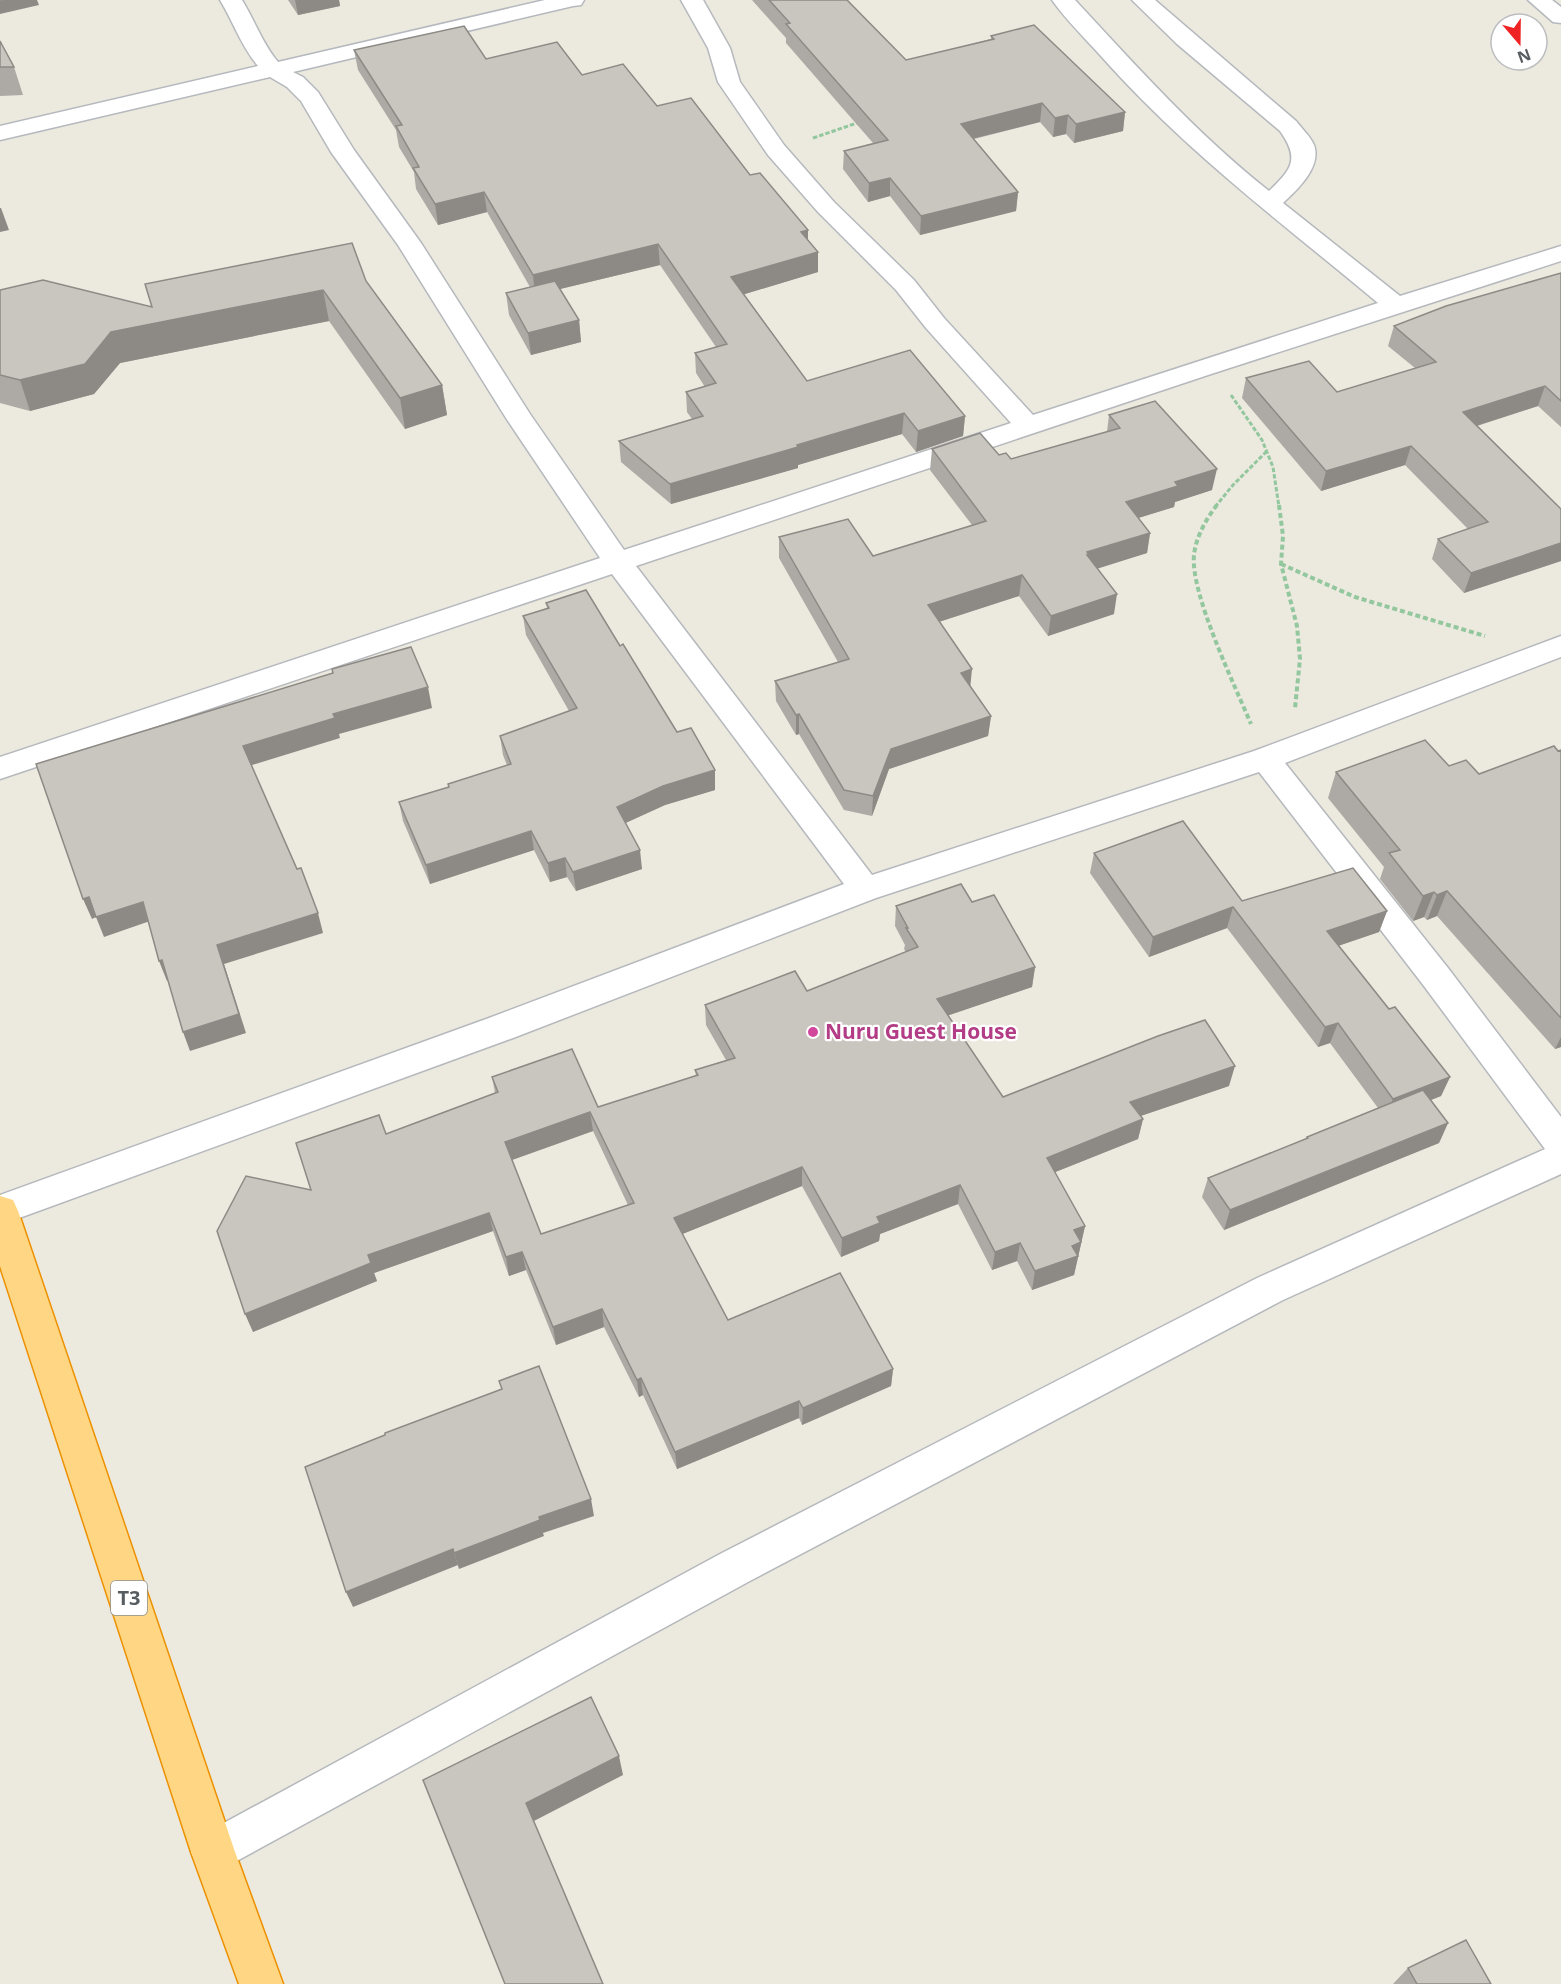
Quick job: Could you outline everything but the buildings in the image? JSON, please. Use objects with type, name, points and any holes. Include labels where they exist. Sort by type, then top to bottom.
[{"type":"highway","name":"T3","points":[[0,1211],[213,1852],[261,1984]]},
{"type":"street","points":[[231,0],[245,23],[254,48],[273,70],[295,82],[310,97],[343,152],[409,243],[519,418],[618,563],[865,889]]},
{"type":"street","points":[[0,133],[573,0]]},
{"type":"street","points":[[692,0],[719,48],[729,82],[776,150],[826,207],[905,285],[1029,427]]},
{"type":"street","points":[[1063,0],[1137,84],[1175,122],[1269,204],[1397,306]]},
{"type":"street","points":[[1143,0],[1185,39],[1288,126],[1302,144],[1305,156],[1300,169],[1269,204]]},
{"type":"street","points":[[1539,0],[1561,17]]},
{"type":"street","points":[[0,768],[1199,369],[1561,253]]},
{"type":"street","points":[[0,1211],[501,1028],[865,889],[1279,753],[1561,646]]},
{"type":"street","points":[[1279,753],[1436,977],[1561,1143]]},
{"type":"street","points":[[213,1852],[734,1568],[1270,1289],[1561,1158]]},
{"type":"path","points":[[776,150],[864,120]]},
{"type":"path","points":[[1199,369],[1236,399],[1267,451],[1272,466],[1283,536],[1281,564],[1298,626],[1300,659],[1279,753]]},
{"type":"path","points":[[1267,451],[1242,474],[1217,505],[1194,556],[1198,585],[1210,621],[1279,753]]},
{"type":"path","points":[[1281,564],[1355,597],[1483,636],[1561,646]]},
{"type":"place","name":"Nuru Guest House","points":[[813,1032]]}]
